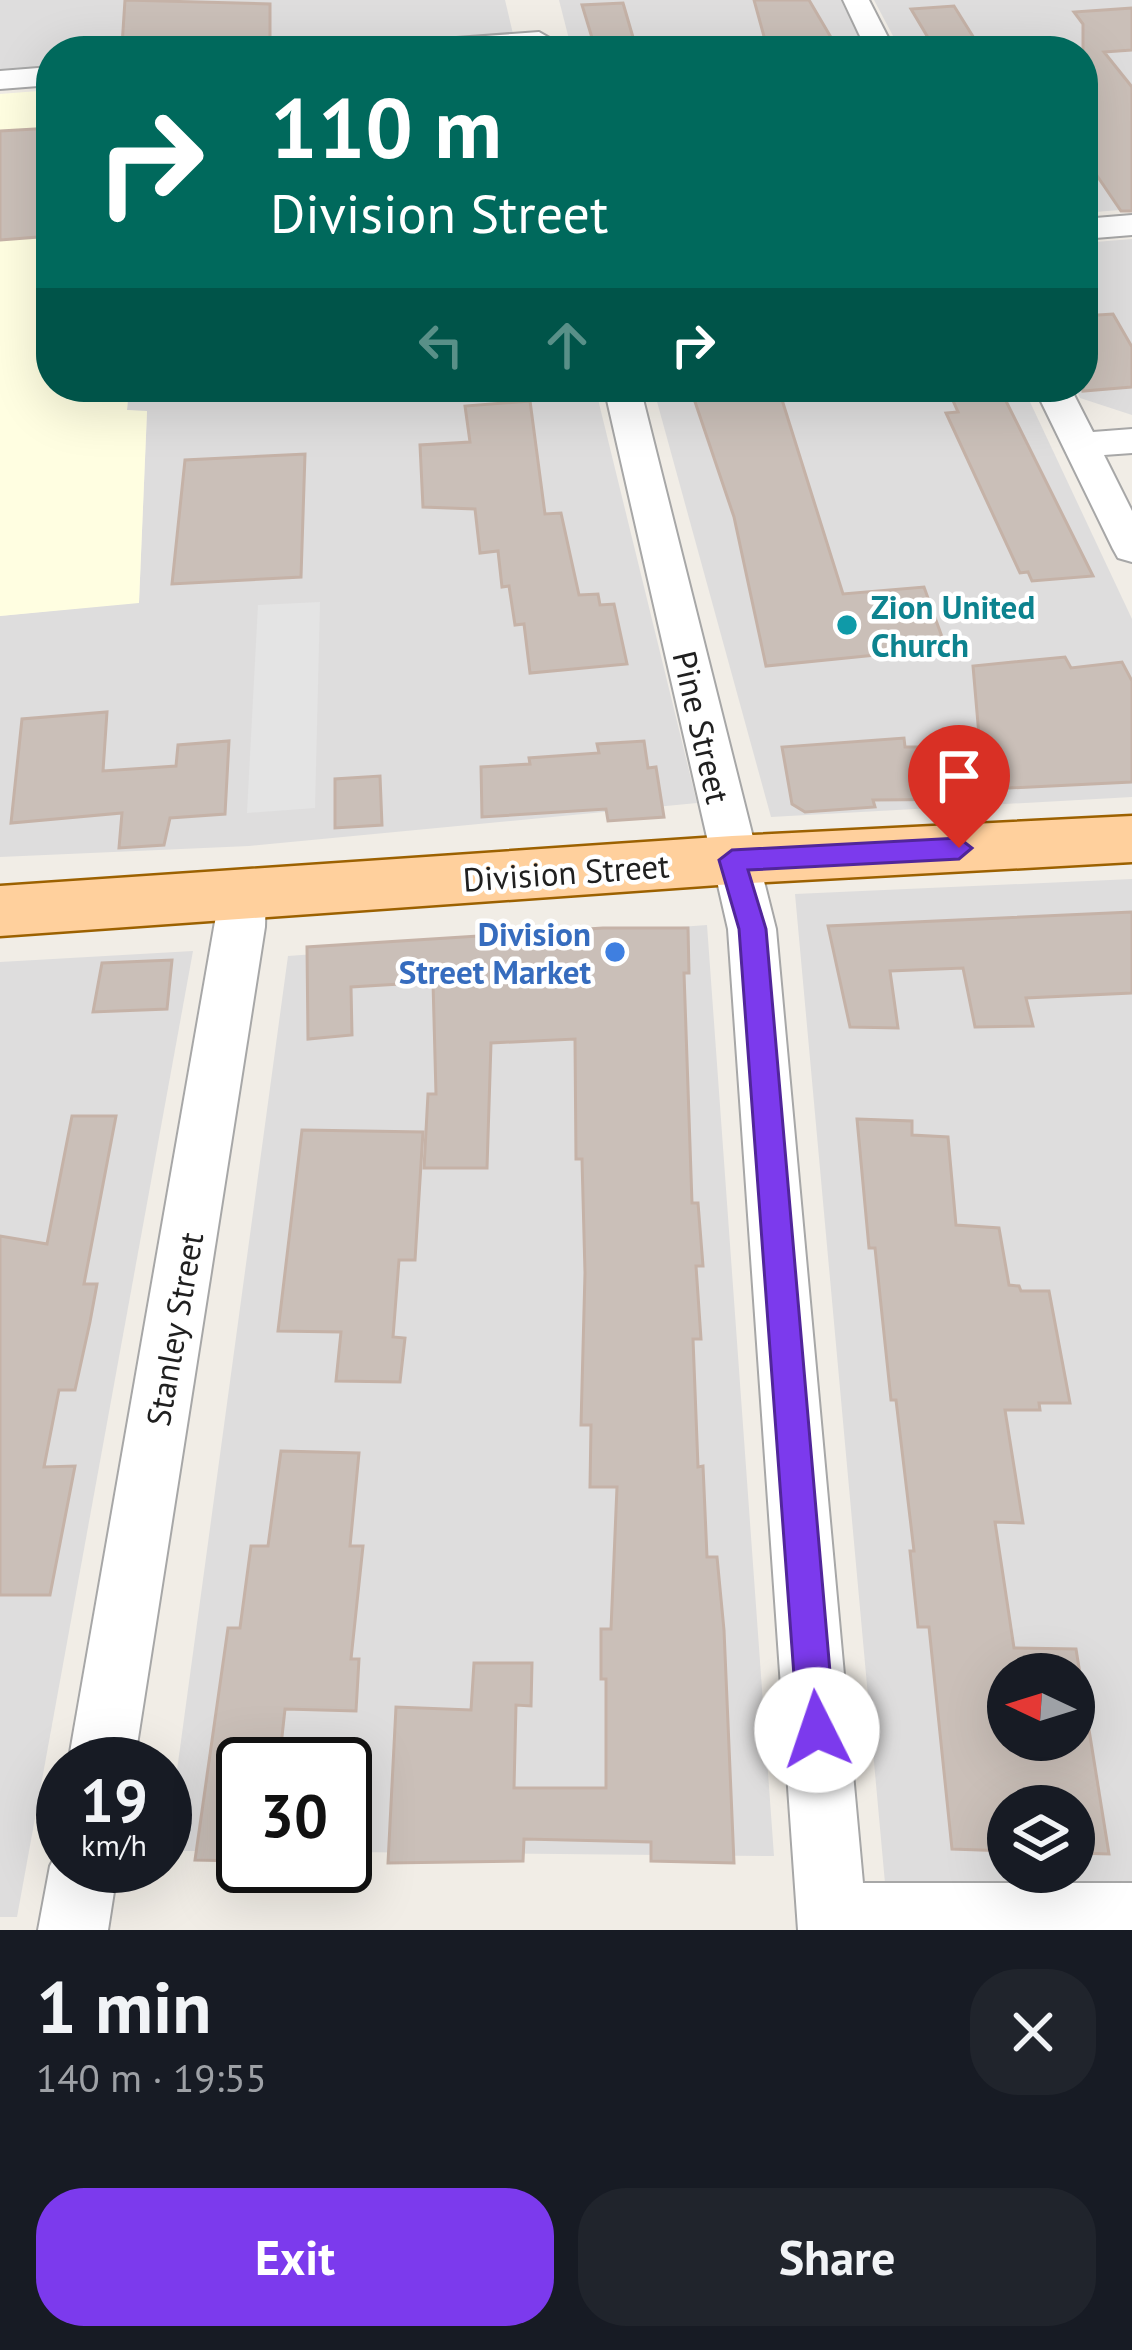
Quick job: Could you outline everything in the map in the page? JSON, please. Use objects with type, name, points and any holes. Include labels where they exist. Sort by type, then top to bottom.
[{"type":"main road","name":"Division Street","points":[[0,911],[732,860],[1132,839]]},
{"type":"street","points":[[856,0],[874,36]]},
{"type":"street","points":[[0,80],[36,77]]},
{"type":"street","points":[[1098,228],[1132,225]]},
{"type":"street","name":"Pine Street","points":[[625,402],[752,929],[833,1924]]},
{"type":"street","points":[[1060,402],[1132,549]]},
{"type":"street","points":[[1082,445],[1132,441]]},
{"type":"street","name":"Stanley Street","points":[[106,1737],[239,940],[243,893]]},
{"type":"street","points":[[73,1930],[79,1893]]},
{"type":"street","points":[[833,1924],[1132,1917]]},
{"type":"shaded area","points":[[0,0],[505,0],[514,36],[36,36],[36,69],[0,71]]},
{"type":"shaded area","points":[[559,0],[841,0],[859,36],[568,36]]},
{"type":"shaded area","points":[[874,0],[1132,0],[1132,209],[1098,212],[1098,36],[893,36]]},
{"type":"shaded area","points":[[36,91],[36,402],[128,402],[127,410],[147,411],[139,603],[0,616],[0,94]]},
{"type":"shaded area","points":[[1132,239],[1132,415],[1092,402],[1098,402],[1098,242]]},
{"type":"shaded area","points":[[128,402],[599,402],[697,803],[249,846],[0,857],[0,616],[139,602],[147,412],[127,410]]},
{"type":"shaded area","points":[[657,402],[1030,402],[1132,619],[1132,797],[771,817]]},
{"type":"shaded area","points":[[320,602],[315,808],[247,813],[258,605]]},
{"type":"shaded area","points":[[1132,879],[1132,1911],[887,1905],[795,894]]},
{"type":"shaded area","points":[[707,925],[774,1856],[372,1852],[372,1737],[216,1737],[216,1851],[192,1851],[192,1737],[182,1737],[288,956]]},
{"type":"shaded area","points":[[193,951],[50,1737],[36,1737],[36,1813],[17,1917],[0,1917],[0,962]]},
{"type":"building","points":[[125,0],[270,4],[270,36],[123,36]]},
{"type":"building","points":[[754,0],[809,0],[830,36],[764,36]]},
{"type":"building","points":[[623,3],[633,36],[591,36],[582,5]]},
{"type":"building","points":[[954,6],[973,36],[927,36],[911,9]]},
{"type":"building","points":[[1132,8],[1132,50],[1104,52],[1132,87],[1132,211],[1121,211],[1098,177],[1098,36],[1083,36],[1083,24],[1074,12]]},
{"type":"building","points":[[36,129],[36,237],[0,240],[0,131]]},
{"type":"building","points":[[1113,314],[1132,347],[1132,387],[1098,390],[1098,315]]},
{"type":"building","points":[[530,402],[545,514],[561,513],[579,595],[598,594],[600,605],[614,604],[627,664],[530,673],[524,624],[515,625],[509,586],[502,587],[498,551],[480,553],[475,509],[423,507],[420,445],[470,442],[465,406]]},
{"type":"building","points":[[695,402],[783,402],[843,594],[924,587],[946,648],[766,666],[734,517]]},
{"type":"building","points":[[954,402],[1006,402],[1093,576],[1032,581],[1028,572],[1020,573],[946,413],[958,412]]},
{"type":"building","points":[[305,454],[301,577],[172,584],[185,460]]},
{"type":"building","points":[[1065,657],[1071,668],[1122,662],[1132,681],[1132,782],[988,789],[990,799],[873,800],[875,807],[805,812],[792,804],[782,747],[904,738],[905,747],[980,747],[973,666]]},
{"type":"building","points":[[107,712],[103,771],[176,766],[178,745],[229,741],[225,814],[170,818],[164,845],[119,848],[122,813],[11,823],[22,719]]},
{"type":"building","points":[[644,741],[648,768],[656,767],[664,817],[608,821],[606,809],[482,817],[481,767],[599,753],[597,744]]},
{"type":"building","points":[[380,776],[382,825],[335,828],[335,779]]},
{"type":"building","points":[[1132,912],[1132,993],[1026,998],[1033,1026],[975,1027],[963,968],[890,971],[898,1028],[850,1027],[828,926]]},
{"type":"building","points":[[603,928],[688,928],[689,973],[684,973],[692,1203],[698,1203],[703,1266],[696,1266],[701,1339],[693,1339],[698,1467],[703,1466],[707,1557],[717,1557],[724,1630],[734,1863],[651,1861],[651,1842],[524,1839],[523,1861],[388,1863],[396,1707],[471,1710],[474,1663],[532,1663],[531,1706],[516,1705],[514,1788],[606,1788],[601,1629],[611,1629],[617,1487],[590,1487],[591,1425],[581,1425],[585,1273],[582,1159],[576,1159],[575,1039],[491,1043],[487,1168],[424,1168],[428,1094],[436,1094],[433,982],[351,987],[352,1035],[308,1039],[307,947]]},
{"type":"building","points":[[172,960],[167,1009],[93,1012],[102,963]]},
{"type":"building","points":[[72,1116],[116,1116],[84,1284],[97,1284],[90,1322],[75,1390],[59,1390],[44,1467],[75,1466],[50,1595],[0,1595],[0,1236],[47,1244]]},
{"type":"building","points":[[857,1119],[912,1121],[912,1135],[948,1137],[956,1225],[999,1228],[1009,1285],[1021,1291],[1049,1291],[1070,1403],[1039,1403],[1040,1410],[1005,1410],[1023,1523],[995,1522],[1014,1648],[1076,1649],[1077,1653],[987,1653],[987,1761],[1094,1761],[1109,1854],[1095,1854],[1095,1785],[987,1785],[987,1850],[952,1849],[929,1627],[918,1627],[910,1551],[914,1551],[875,1248],[869,1248]]},
{"type":"building","points":[[302,1130],[423,1132],[415,1260],[399,1260],[393,1337],[405,1338],[400,1382],[336,1381],[341,1332],[278,1331]]},
{"type":"building","points":[[281,1451],[359,1453],[350,1546],[363,1546],[351,1659],[359,1659],[356,1711],[285,1709],[282,1737],[216,1737],[216,1860],[195,1860],[228,1628],[240,1628],[251,1546],[268,1546]]},
{"type":"place","name":"Zion United Church","points":[[847,625]]},
{"type":"place","name":"Division Street Market","points":[[615,952]]},
{"type":"route","points":[[817,1730],[752,929],[732,860],[959,848]]}]
